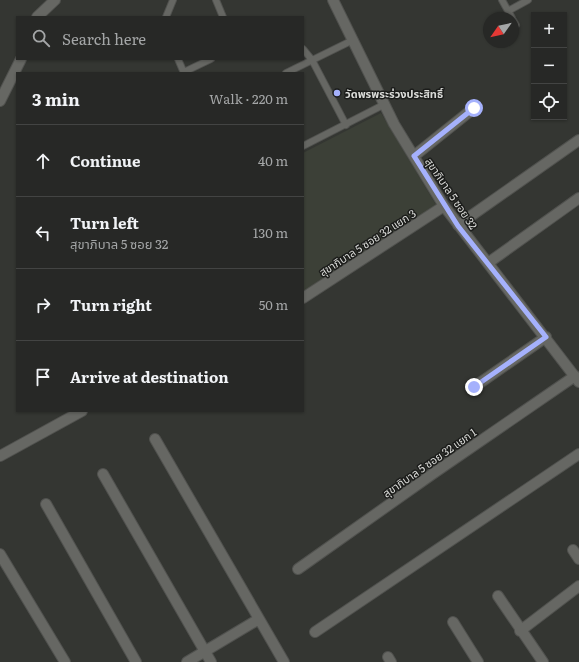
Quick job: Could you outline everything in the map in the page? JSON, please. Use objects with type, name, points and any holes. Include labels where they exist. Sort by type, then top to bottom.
[{"type":"street","points":[[38,16],[55,0]]},
{"type":"street","name":"สุขาภิบาล 5 ซอย 32","points":[[333,0],[385,104],[444,206],[577,379]]},
{"type":"street","points":[[0,101],[20,60]]},
{"type":"street","points":[[414,156],[474,108]]},
{"type":"street","points":[[458,226],[579,140]]},
{"type":"street","points":[[488,263],[579,198]]},
{"type":"street","name":"สุขาภิบาล 5 ซอย 32 แยก 3","points":[[304,297],[444,206]]},
{"type":"street","points":[[474,387],[546,337]]},
{"type":"street","name":"สุขาภิบาล 5 ซอย 32 แยก 1","points":[[298,569],[431,475],[577,379]]},
{"type":"street","points":[[0,456],[80,412]]},
{"type":"street","points":[[155,439],[284,662]]},
{"type":"street","points":[[314,632],[579,454]]},
{"type":"street","points":[[103,474],[211,662]]},
{"type":"street","points":[[46,504],[136,662]]},
{"type":"street","points":[[572,550],[579,559]]},
{"type":"street","points":[[0,554],[65,662]]},
{"type":"street","points":[[520,631],[579,586]]},
{"type":"street","points":[[498,596],[520,631],[543,662]]},
{"type":"street","points":[[187,662],[259,619]]},
{"type":"street","points":[[453,622],[478,662]]},
{"type":"lane","points":[[166,16],[173,0]]},
{"type":"lane","points":[[216,0],[223,16]]},
{"type":"lane","points":[[502,0],[508,11],[528,0]]},
{"type":"lane","points":[[288,72],[353,40]]},
{"type":"lane","points":[[304,50],[312,60],[346,125]]},
{"type":"lane","points":[[178,60],[184,72],[208,60]]},
{"type":"lane","points":[[304,146],[385,104]]},
{"type":"shaded area","points":[[381,113],[436,205],[304,291],[304,152]]},
{"type":"place","name":"วัดพรพระร่วงประสิทธิ์","points":[[337,93]]},
{"type":"route","points":[[474,108],[414,156],[444,206],[458,226],[546,337],[474,387]]}]
